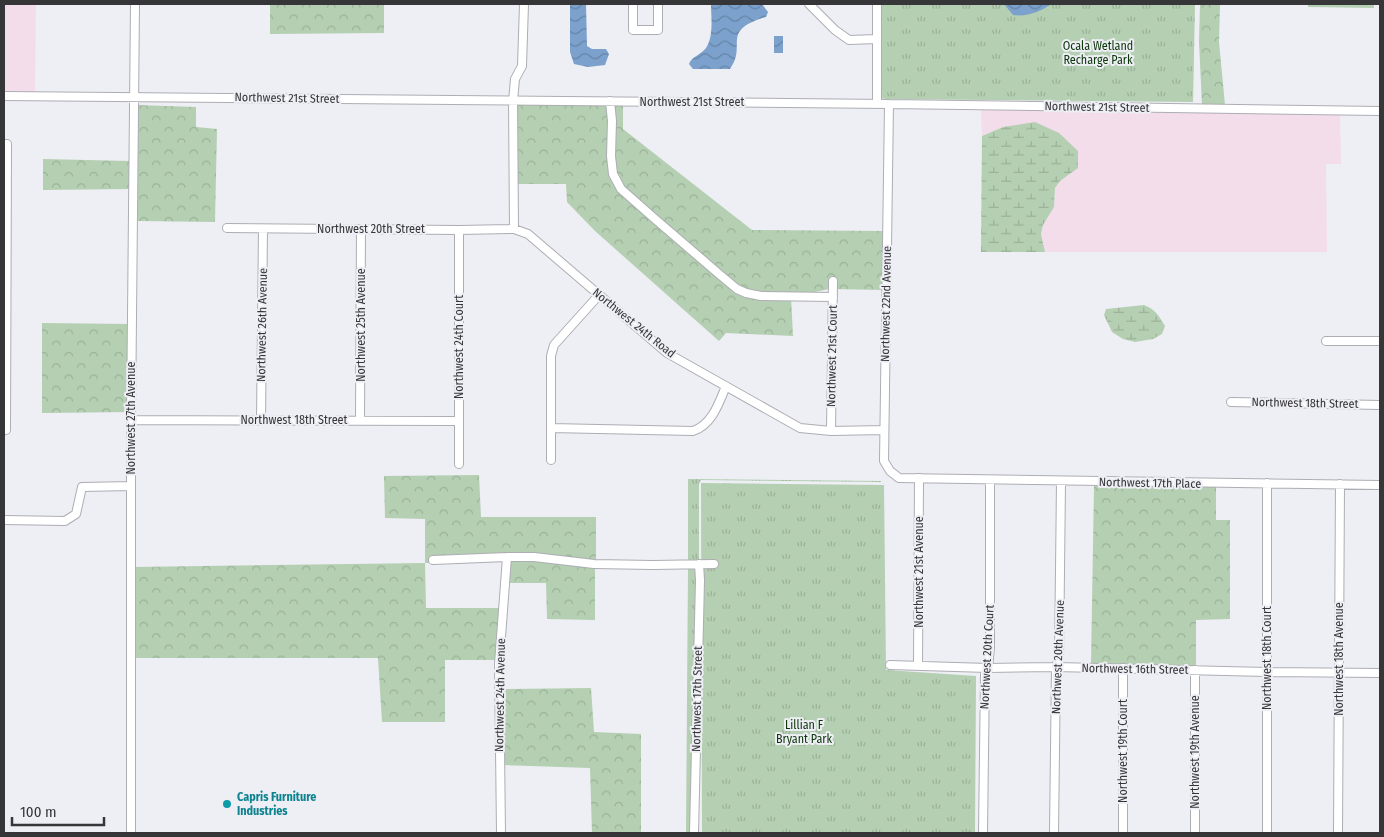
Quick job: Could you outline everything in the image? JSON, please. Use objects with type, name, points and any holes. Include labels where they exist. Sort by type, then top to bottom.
[{"type":"street","name":"Northwest 27th Avenue","points":[[131,833],[130,420],[135,4]]},
{"type":"street","points":[[514,229],[513,100],[515,80],[522,66],[524,4]]},
{"type":"street","points":[[633,4],[633,30],[658,30],[658,4]]},
{"type":"street","points":[[809,4],[817,8],[835,30],[849,40],[877,40]]},
{"type":"street","points":[[877,4],[877,104]]},
{"type":"street","name":"Northwest 21st Street","points":[[4,96],[889,104],[1380,111]]},
{"type":"street","points":[[610,101],[612,121],[611,166],[617,183],[621,189],[676,238],[730,283],[746,293],[761,296],[833,296]]},
{"type":"street","name":"Northwest 22nd Avenue","points":[[889,104],[884,461],[890,471],[899,478],[919,478]]},
{"type":"street","points":[[5,144],[5,430]]},
{"type":"street","name":"Northwest 20th Street","points":[[227,228],[514,229]]},
{"type":"street","name":"Northwest 26th Avenue","points":[[261,420],[263,229]]},
{"type":"street","name":"Northwest 25th Avenue","points":[[360,420],[362,229]]},
{"type":"street","name":"Northwest 24th Road","points":[[514,229],[528,234],[667,353],[800,428],[832,431],[884,430]]},
{"type":"street","name":"Northwest 24th Court","points":[[459,464],[460,230]]},
{"type":"street","name":"Northwest 21st Court","points":[[832,431],[833,281]]},
{"type":"street","points":[[551,460],[550,428],[554,345],[599,295]]},
{"type":"street","points":[[1326,341],[1380,341]]},
{"type":"street","points":[[550,428],[693,431],[703,428],[715,411],[726,386]]},
{"type":"street","name":"Northwest 18th Street","points":[[1231,402],[1380,405]]},
{"type":"street","name":"Northwest 18th Street","points":[[130,420],[458,421]]},
{"type":"street","name":"Northwest 17th Place","points":[[919,478],[1061,482],[1380,485]]},
{"type":"street","name":"Northwest 21st Avenue","points":[[918,666],[919,478]]},
{"type":"street","name":"Northwest 20th Court","points":[[983,833],[984,674],[988,668],[990,480]]},
{"type":"street","name":"Northwest 20th Avenue","points":[[1054,833],[1056,667],[1059,658],[1061,482]]},
{"type":"street","name":"Northwest 18th Court","points":[[1267,483],[1267,833]]},
{"type":"street","name":"Northwest 18th Avenue","points":[[1338,833],[1340,484]]},
{"type":"street","points":[[4,520],[65,521],[76,514],[82,487],[131,486]]},
{"type":"street","name":"Northwest 24th Avenue","points":[[501,833],[498,664],[507,557]]},
{"type":"street","points":[[433,560],[534,557],[594,564],[714,564]]},
{"type":"street","name":"Northwest 17th Street","points":[[694,833],[699,564]]},
{"type":"street","name":"Northwest 16th Street","points":[[890,665],[1380,673]]},
{"type":"street","name":"Northwest 19th Court","points":[[1123,668],[1123,833]]},
{"type":"street","name":"Northwest 19th Avenue","points":[[1195,670],[1195,833]]},
{"type":"shaded area","points":[[4,4],[36,4],[35,92],[4,92]]},
{"type":"shaded area","points":[[981,109],[1340,114],[1341,164],[1326,164],[1327,252],[1045,252],[1041,234],[1043,225],[1054,207],[1055,188],[1060,181],[1072,173],[1003,127],[982,136]]},
{"type":"green space","points":[[270,4],[384,4],[384,33],[270,34]]},
{"type":"green space","name":"Ocala Wetland Recharge Park","points":[[879,4],[1195,4],[1193,102],[881,98],[879,90]]},
{"type":"green space","points":[[1200,4],[1220,4],[1219,42],[1225,105],[1202,105],[1199,42]]},
{"type":"green space","points":[[1308,4],[1374,4],[1374,8],[1308,7]]},
{"type":"green space","points":[[516,104],[623,105],[623,129],[752,230],[883,231],[883,290],[829,289],[791,297],[793,336],[726,333],[719,341],[595,231],[567,202],[566,184],[517,184]]},
{"type":"green space","points":[[137,105],[196,107],[196,127],[217,129],[215,222],[138,221]]},
{"type":"green space","points":[[1035,122],[1059,133],[1078,151],[1078,168],[1060,181],[1055,188],[1054,207],[1043,225],[1041,234],[1045,252],[981,252],[982,136],[1003,127]]},
{"type":"green space","points":[[43,159],[130,161],[130,189],[43,190]]},
{"type":"green space","points":[[1144,305],[1154,311],[1163,322],[1165,326],[1162,334],[1153,339],[1135,342],[1123,339],[1112,332],[1104,315],[1106,309]]},
{"type":"green space","points":[[42,323],[129,324],[128,412],[42,413]]},
{"type":"green space","points":[[479,475],[481,517],[596,517],[596,560],[504,553],[430,557],[430,563],[425,563],[425,519],[385,518],[384,476]]},
{"type":"green space","points":[[688,479],[881,482],[701,480],[699,483],[699,561],[688,561]]},
{"type":"green space","name":"Lillian F Bryant Park","points":[[701,483],[884,485],[886,670],[976,676],[975,833],[702,833]]},
{"type":"green space","points":[[1094,486],[1216,487],[1216,520],[1230,520],[1230,619],[1196,620],[1196,667],[1091,664]]},
{"type":"green space","points":[[509,561],[534,561],[595,567],[595,620],[547,619],[546,583],[508,583]]},
{"type":"green space","points":[[425,563],[426,608],[500,608],[496,660],[445,660],[445,722],[382,722],[378,658],[134,658],[134,567]]},
{"type":"green space","points":[[688,568],[696,568],[697,580],[690,833],[686,833]]},
{"type":"green space","points":[[591,688],[594,732],[641,734],[641,833],[592,833],[590,768],[503,765],[502,689]]},
{"type":"water","points":[[570,4],[586,4],[587,46],[592,49],[606,49],[609,54],[605,65],[588,67],[574,64],[570,52]]},
{"type":"water","points":[[711,4],[762,4],[768,12],[766,17],[752,22],[739,33],[737,53],[730,69],[693,69],[689,64],[709,43],[712,26]]},
{"type":"water","points":[[1004,4],[1051,4],[1033,13],[1013,15]]},
{"type":"water","points":[[774,36],[783,36],[783,53],[774,53]]},
{"type":"place","name":"Capris Furniture Industries","points":[[227,804]]}]
